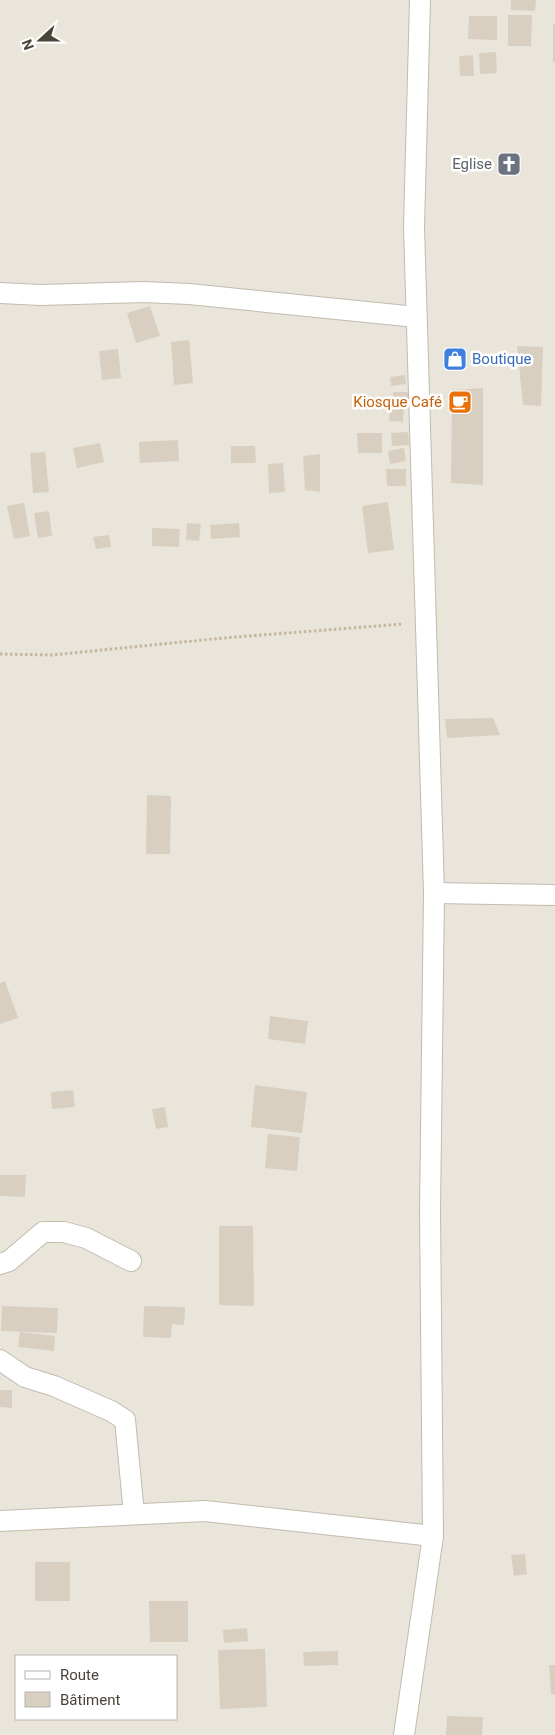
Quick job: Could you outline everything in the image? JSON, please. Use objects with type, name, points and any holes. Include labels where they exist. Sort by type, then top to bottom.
[{"type":"street","points":[[404,1735],[433,1536],[430,1211],[434,894],[414,227],[420,0]]},
{"type":"street","points":[[0,293],[41,295],[144,292],[189,294],[416,317]]},
{"type":"street","points":[[434,894],[555,895]]},
{"type":"street","points":[[0,1264],[9,1261],[43,1232],[64,1232],[86,1238],[132,1261]]},
{"type":"street","points":[[0,1360],[25,1377],[54,1386],[125,1420],[134,1514]]},
{"type":"street","points":[[0,1521],[205,1511],[433,1536]]},
{"type":"path","points":[[0,654],[53,656],[223,638],[426,622]]},
{"type":"shaded area","points":[[0,0],[555,0],[555,1735],[0,1735]]},
{"type":"building","points":[[511,0],[536,0],[535,11],[511,10]]},
{"type":"building","points":[[508,15],[532,15],[531,46],[508,46]]},
{"type":"building","points":[[469,16],[497,16],[497,40],[468,39]]},
{"type":"building","points":[[553,24],[555,24],[555,62],[553,62]]},
{"type":"building","points":[[496,52],[497,73],[480,74],[479,53]]},
{"type":"building","points":[[473,55],[474,76],[460,76],[459,56]]},
{"type":"building","points":[[150,306],[160,336],[136,343],[127,313]]},
{"type":"building","points":[[189,340],[193,383],[174,385],[171,342]]},
{"type":"building","points":[[517,346],[543,347],[541,406],[523,405]]},
{"type":"building","points":[[118,349],[121,378],[102,380],[99,351]]},
{"type":"building","points":[[405,375],[406,384],[391,386],[390,377]]},
{"type":"building","points":[[483,388],[483,485],[451,483],[452,390]]},
{"type":"building","points":[[393,392],[409,392],[409,399],[393,398]]},
{"type":"building","points":[[391,404],[404,405],[403,422],[389,421]]},
{"type":"building","points":[[408,432],[409,445],[392,446],[391,433]]},
{"type":"building","points":[[357,433],[382,433],[382,453],[358,453]]},
{"type":"building","points":[[178,440],[179,461],[140,463],[139,442]]},
{"type":"building","points":[[100,443],[104,462],[77,468],[73,448]]},
{"type":"building","points":[[231,446],[255,446],[256,463],[231,463]]},
{"type":"building","points":[[404,448],[406,461],[390,464],[388,451]]},
{"type":"building","points":[[45,452],[49,492],[33,493],[30,453]]},
{"type":"building","points":[[320,454],[320,492],[305,490],[303,456]]},
{"type":"building","points":[[283,463],[285,492],[269,493],[268,464]]},
{"type":"building","points":[[386,469],[406,469],[406,486],[387,486]]},
{"type":"building","points":[[388,502],[394,550],[368,553],[362,506]]},
{"type":"building","points":[[24,503],[30,536],[14,539],[7,506]]},
{"type":"building","points":[[49,511],[52,536],[38,538],[34,513]]},
{"type":"building","points":[[187,523],[201,524],[199,541],[186,540]]},
{"type":"building","points":[[239,523],[240,537],[211,539],[210,525]]},
{"type":"building","points":[[152,528],[180,529],[179,547],[152,546]]},
{"type":"building","points":[[109,535],[111,547],[96,549],[93,537]]},
{"type":"building","points":[[493,718],[500,735],[447,738],[445,719]]},
{"type":"building","points":[[147,795],[171,796],[170,854],[146,854]]},
{"type":"building","points":[[5,981],[18,1018],[0,1024],[0,983]]},
{"type":"building","points":[[270,1016],[308,1021],[305,1044],[268,1039]]},
{"type":"building","points":[[255,1085],[307,1092],[302,1133],[251,1127]]},
{"type":"building","points":[[73,1090],[75,1107],[52,1109],[51,1092]]},
{"type":"building","points":[[165,1107],[168,1127],[156,1129],[152,1109]]},
{"type":"building","points":[[268,1134],[300,1137],[297,1171],[265,1168]]},
{"type":"building","points":[[0,1175],[26,1175],[25,1197],[0,1196]]},
{"type":"building","points":[[219,1226],[253,1226],[254,1306],[219,1305]]},
{"type":"building","points":[[2,1306],[58,1308],[57,1333],[1,1331]]},
{"type":"building","points":[[144,1306],[185,1307],[184,1325],[172,1324],[171,1338],[143,1337]]},
{"type":"building","points":[[20,1332],[55,1336],[54,1351],[18,1347]]},
{"type":"building","points":[[0,1390],[12,1390],[12,1408],[0,1407]]},
{"type":"building","points":[[525,1554],[527,1574],[514,1576],[511,1555]]},
{"type":"building","points":[[35,1562],[70,1562],[70,1601],[35,1601]]},
{"type":"building","points":[[149,1601],[188,1601],[188,1642],[150,1642]]},
{"type":"building","points":[[247,1628],[248,1641],[224,1643],[223,1630]]},
{"type":"building","points":[[265,1649],[267,1707],[220,1709],[218,1650]]},
{"type":"building","points":[[338,1651],[338,1665],[304,1666],[303,1652]]},
{"type":"building","points":[[549,1665],[555,1665],[555,1694],[551,1694]]},
{"type":"building","points":[[447,1716],[483,1717],[482,1735],[446,1735]]},
{"type":"place","name":"Eglise","points":[[509,164]]},
{"type":"place","name":"Boutique","points":[[455,359]]},
{"type":"place","name":"Kiosque Café","points":[[460,402]]}]
